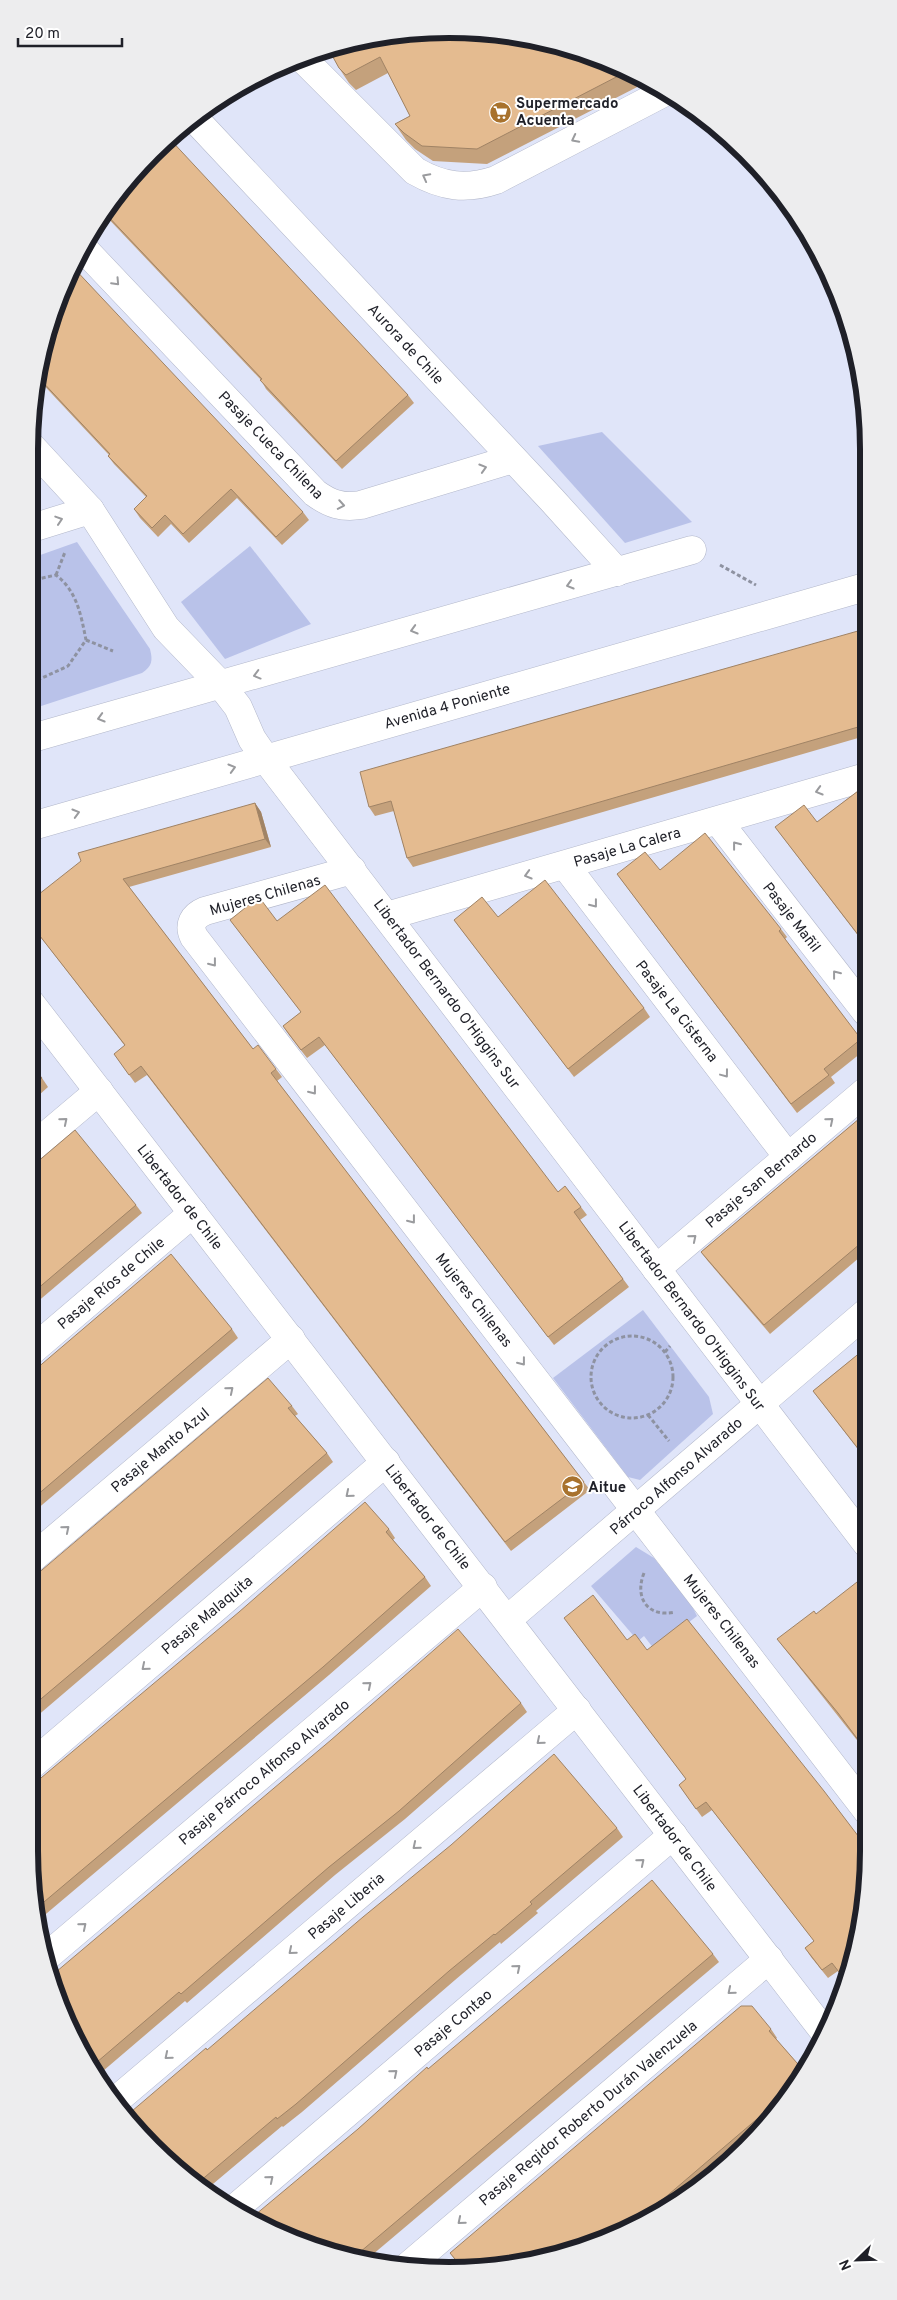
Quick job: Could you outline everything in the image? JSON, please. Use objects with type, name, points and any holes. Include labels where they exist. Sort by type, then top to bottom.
[{"type":"street","points":[[307,63],[415,171],[430,180],[455,186],[480,185],[496,180],[658,96]]},
{"type":"street","name":"Aurora de Chile","points":[[198,122],[617,572]]},
{"type":"street","name":"Pasaje Cueca Chilena","points":[[88,253],[314,493],[325,501],[337,506],[361,505],[513,458]]},
{"type":"street","name":"Libertador Bernardo O'Higgins Sur","points":[[38,454],[90,510],[166,628],[221,685],[238,706],[252,739],[265,758],[860,1534]]},
{"type":"street","points":[[38,526],[90,510]]},
{"type":"street","points":[[38,736],[692,550]]},
{"type":"street","name":"Avenida 4 Poniente","points":[[38,823],[860,588]]},
{"type":"street","name":"Pasaje La Calera","points":[[387,916],[860,779]]},
{"type":"street","name":"Pasaje Mañil","points":[[718,821],[860,1004]]},
{"type":"street","name":"Pasaje La Cisterna","points":[[565,865],[788,1157]]},
{"type":"street","name":"Mujeres Chilenas","points":[[352,870],[204,911],[197,915],[192,922],[190,930],[860,1802]]},
{"type":"street","name":"Libertador de Chile","points":[[38,1013],[508,1619],[820,2026]]},
{"type":"street","points":[[38,1142],[99,1091]]},
{"type":"street","name":"Pasaje San Bernardo","points":[[656,1270],[860,1096]]},
{"type":"street","name":"Pasaje Ríos de Chile","points":[[38,1345],[193,1213]]},
{"type":"street","name":"Párroco Alfonso Alvarado","points":[[508,1619],[860,1318]]},
{"type":"street","name":"Pasaje Manto Azul","points":[[38,1553],[290,1339]]},
{"type":"street","name":"Pasaje Malaquita","points":[[38,1759],[386,1462]]},
{"type":"street","name":"Pasaje Párroco Alfonso Alvarado","points":[[51,1953],[483,1587]]},
{"type":"street","name":"Pasaje Liberia","points":[[119,2098],[577,1710]]},
{"type":"street","name":"Pasaje Contao","points":[[239,2205],[673,1835]]},
{"type":"street","name":"Pasaje Regidor Roberto Durán Valenzuela","points":[[417,2261],[768,1960]]},
{"type":"path","points":[[56,575],[68,545]]},
{"type":"path","points":[[692,550],[796,606]]},
{"type":"path","points":[[38,579],[56,575]]},
{"type":"path","points":[[56,575],[65,582],[73,593],[86,640]]},
{"type":"path","points":[[86,640],[113,651]]},
{"type":"path","points":[[38,680],[68,666],[86,640]]},
{"type":"path","points":[[635,1336],[647,1338],[664,1352],[672,1367],[673,1379],[670,1392],[664,1403],[648,1415],[630,1418],[618,1415],[607,1409],[598,1400],[593,1388],[591,1375],[593,1362],[600,1351],[610,1342],[622,1337],[635,1336]]},
{"type":"path","points":[[664,1352],[670,1346]]},
{"type":"path","points":[[648,1415],[675,1448]]},
{"type":"path","points":[[648,1566],[640,1585],[641,1597],[654,1612],[666,1614],[678,1612]]},
{"type":"shaded area","points":[[602,432],[692,522],[625,543],[538,446]]},
{"type":"shaded area","points":[[77,542],[150,649],[151,663],[148,668],[142,673],[38,707],[38,556]]},
{"type":"shaded area","points":[[250,546],[311,624],[225,659],[181,602]]},
{"type":"shaded area","points":[[643,1310],[709,1397],[713,1414],[640,1480],[628,1477],[553,1378]]},
{"type":"shaded area","points":[[636,1547],[654,1558],[692,1606],[697,1616],[654,1649],[644,1636],[638,1641],[591,1586]]},
{"type":"building","name":"Supermercado Acuenta","points":[[422,38],[475,38],[529,45],[581,59],[620,75],[477,149],[422,146],[404,133],[395,124],[410,116],[380,57],[346,75],[339,68],[332,55],[368,45]]},
{"type":"building","points":[[174,143],[408,395],[336,461],[260,380],[262,379],[109,217],[139,178]]},
{"type":"building","points":[[78,272],[303,512],[276,537],[231,489],[183,534],[165,515],[152,528],[134,509],[147,496],[108,456],[110,454],[43,382],[59,316]]},
{"type":"building","points":[[860,630],[860,726],[407,858],[391,801],[369,807],[360,772]]},
{"type":"building","points":[[860,790],[860,937],[775,827],[804,805],[817,822]]},
{"type":"building","points":[[255,803],[265,839],[123,879],[253,1049],[258,1045],[276,1069],[271,1073],[584,1482],[505,1542],[141,1066],[129,1075],[114,1054],[125,1045],[38,934],[38,895],[81,861],[78,853]]},
{"type":"building","points":[[705,833],[781,929],[779,931],[860,1038],[860,1040],[824,1069],[829,1075],[791,1104],[617,874],[645,852],[660,870]]},
{"type":"building","points":[[545,880],[644,1008],[568,1069],[454,920],[482,897],[498,917]]},
{"type":"building","points":[[325,885],[558,1192],[565,1186],[581,1207],[574,1212],[623,1279],[548,1337],[319,1037],[301,1050],[283,1026],[301,1012],[230,920],[250,904],[262,901],[277,921]]},
{"type":"building","points":[[38,1073],[42,1078],[38,1082]]},
{"type":"building","points":[[860,1118],[860,1244],[764,1325],[701,1252]]},
{"type":"building","points":[[75,1130],[136,1205],[38,1288],[38,1161]]},
{"type":"building","points":[[171,1254],[232,1329],[38,1494],[38,1367]]},
{"type":"building","points":[[860,1353],[860,1451],[813,1391]]},
{"type":"building","points":[[268,1378],[292,1406],[288,1408],[327,1453],[38,1701],[38,1573]]},
{"type":"building","points":[[365,1502],[389,1529],[386,1532],[425,1577],[323,1667],[41,1905],[38,1878],[38,1780],[239,1612]]},
{"type":"building","points":[[857,1582],[860,1586],[860,1742],[777,1639],[814,1611],[816,1614]]},
{"type":"building","points":[[593,1595],[627,1640],[635,1634],[647,1650],[687,1619],[824,1791],[860,1838],[856,1905],[852,1932],[841,1974],[832,1963],[822,1970],[805,1948],[814,1941],[706,1802],[696,1809],[679,1785],[686,1779],[564,1618]]},
{"type":"building","points":[[458,1629],[521,1703],[399,1811],[329,1867],[181,1994],[179,1992],[96,2063],[69,2009],[56,1972],[331,1740]]},
{"type":"building","points":[[554,1754],[617,1828],[530,1902],[532,1904],[449,1971],[296,2104],[277,2119],[276,2117],[201,2180],[198,2178],[158,2142],[131,2112],[451,1845]]},
{"type":"building","points":[[652,1880],[713,1954],[359,2253],[316,2241],[256,2214],[358,2129],[427,2067],[428,2069]]},
{"type":"building","points":[[741,2006],[752,2006],[771,2029],[769,2031],[799,2065],[770,2108],[654,2207],[630,2220],[581,2241],[529,2255],[475,2262],[458,2262],[450,2253]]},
{"type":"place","name":"Supermercado Acuenta","points":[[500,112]]},
{"type":"place","name":"Aitue","points":[[572,1487]]}]
